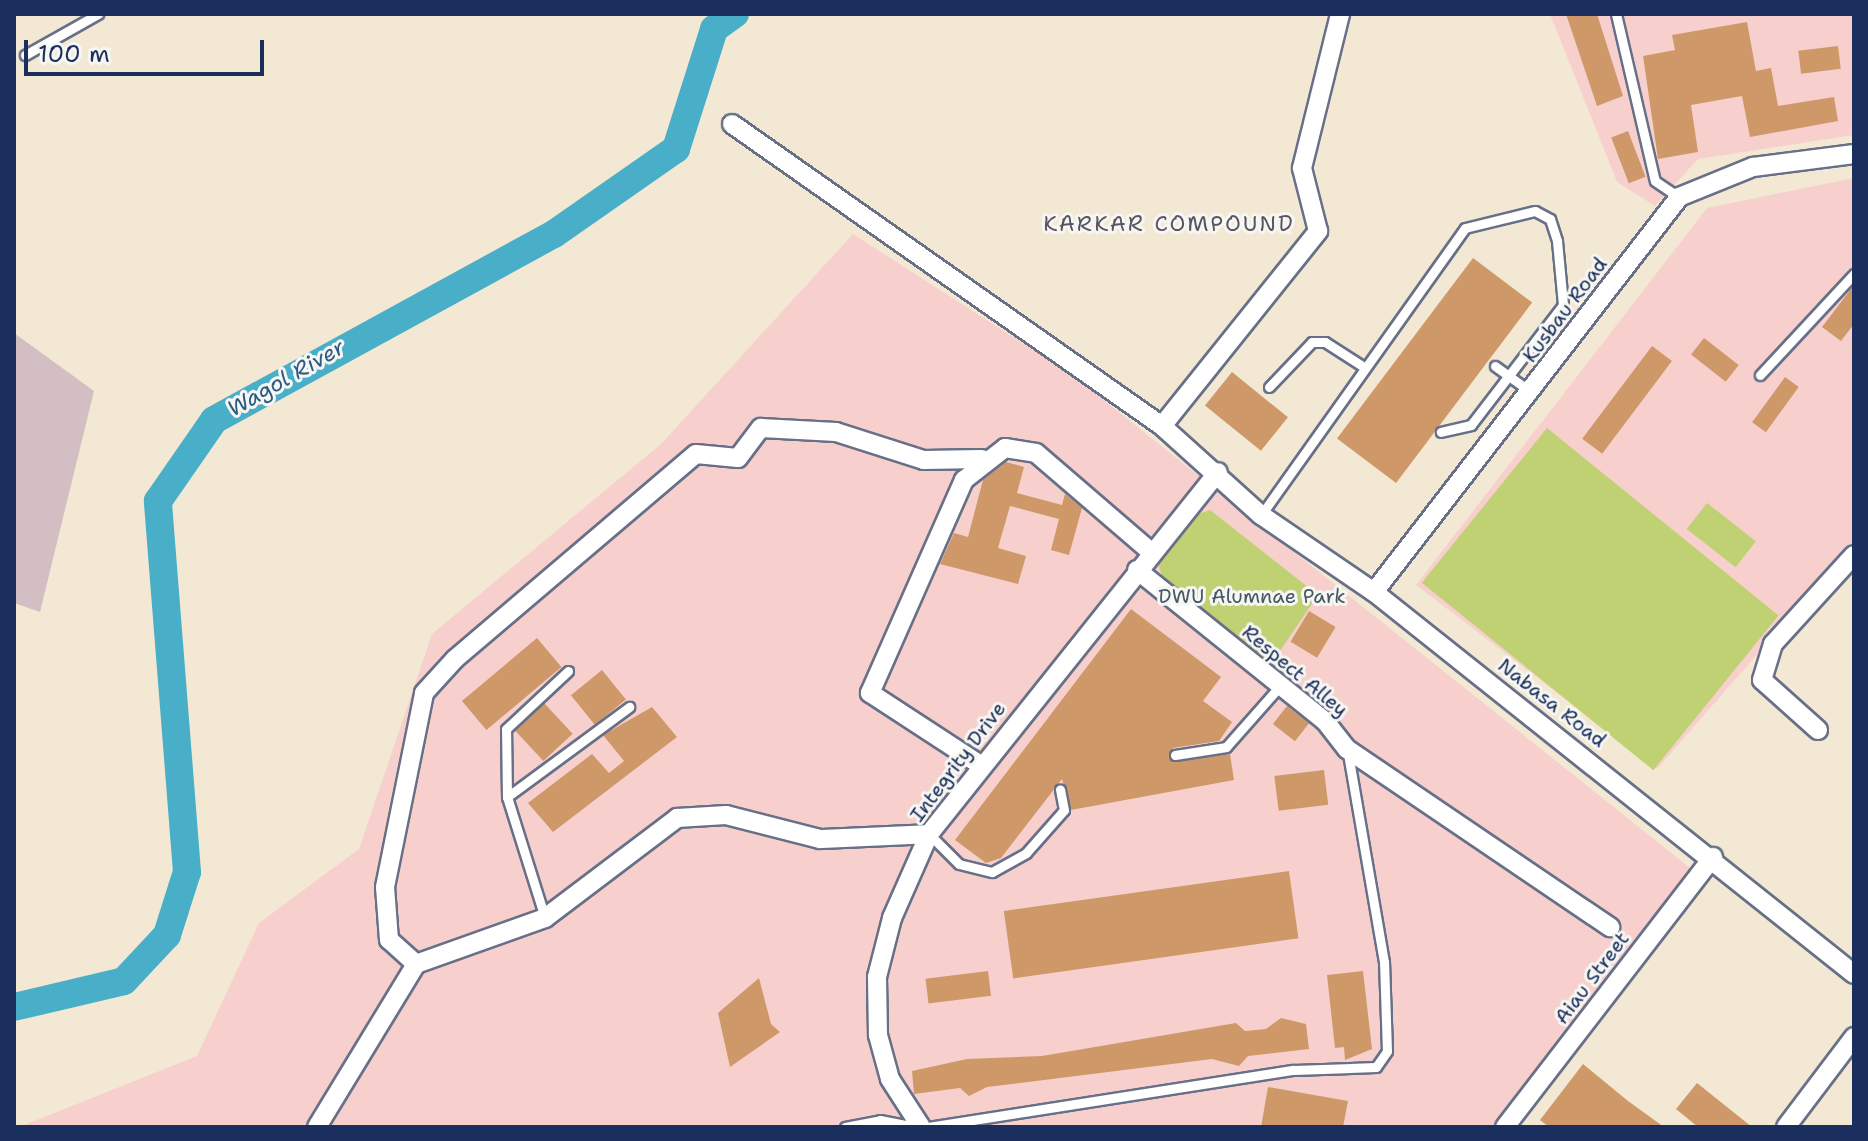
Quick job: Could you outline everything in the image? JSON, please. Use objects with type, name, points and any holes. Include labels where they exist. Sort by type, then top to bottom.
[{"type":"street","points":[[1162,426],[1318,231],[1302,168],[1340,14]]},
{"type":"street","name":"Nabasa Road","points":[[732,124],[1162,426],[1218,472],[1261,515],[1374,592],[1713,857],[1854,974]]},
{"type":"street","points":[[1679,197],[1753,167],[1854,154]]},
{"type":"street","name":"Kusbau Road","points":[[1374,592],[1531,393],[1679,197]]},
{"type":"street","points":[[416,964],[389,940],[385,887],[424,693],[455,659],[696,454],[738,458],[761,428],[836,432],[924,460],[982,459],[1005,448],[1036,453],[1151,552]]},
{"type":"street","points":[[982,459],[940,530],[870,693],[982,766]]},
{"type":"street","name":"Integrity Drive","points":[[918,1127],[890,1079],[878,1035],[877,977],[892,918],[929,834],[1151,552],[1218,472]]},
{"type":"street","points":[[1818,730],[1762,680],[1773,644],[1854,555]]},
{"type":"street","name":"Respect Alley","points":[[1137,570],[1325,721],[1347,749],[1610,927]]},
{"type":"street","points":[[317,1127],[416,964],[545,918],[677,818],[726,815],[820,839],[929,834]]},
{"type":"street","name":"Aiau Street","points":[[1505,1127],[1713,857]]},
{"type":"street","points":[[1786,1127],[1854,1037]]},
{"type":"lane","points":[[25,55],[98,14]]},
{"type":"lane","points":[[1616,14],[1655,181],[1679,197]]},
{"type":"lane","points":[[1261,515],[1361,365],[1465,228],[1535,211],[1550,219],[1557,241],[1563,305],[1471,425],[1441,432]]},
{"type":"lane","points":[[1760,375],[1816,323],[1854,274]]},
{"type":"lane","points":[[1269,387],[1312,342],[1325,342],[1361,365]]},
{"type":"lane","points":[[1495,366],[1531,393]]},
{"type":"lane","points":[[545,918],[507,797],[506,729],[568,671]]},
{"type":"lane","points":[[1175,755],[1226,747],[1280,686]]},
{"type":"lane","points":[[507,797],[629,707]]},
{"type":"lane","points":[[928,1127],[1294,1070],[1376,1067],[1387,1051],[1384,962],[1347,749]]},
{"type":"lane","points":[[929,834],[959,864],[992,872],[1026,853],[1064,810],[1060,789]]},
{"type":"lane","points":[[845,1127],[880,1120],[918,1127]]},
{"type":"shaded area","points":[[1550,14],[1854,14],[1854,135],[1698,159],[1655,206],[1617,182]]},
{"type":"shaded area","points":[[1854,178],[1854,543],[1657,769],[1416,585],[1707,208]]},
{"type":"shaded area","points":[[853,234],[1075,377],[1690,868],[1493,1127],[19,1127],[197,1056],[259,923],[359,849],[432,634],[661,444]]},
{"type":"shaded area","points":[[14,333],[94,391],[40,612],[14,603]]},
{"type":"green space","points":[[1547,428],[1779,616],[1653,770],[1422,583]]},
{"type":"green space","points":[[1707,503],[1756,541],[1736,567],[1687,529]]},
{"type":"green space","name":"DWU Alumnae Park","points":[[1210,510],[1318,595],[1271,664],[1162,577],[1158,563],[1198,514]]},
{"type":"building","points":[[1566,14],[1597,14],[1623,96],[1597,106]]},
{"type":"building","points":[[1747,22],[1756,71],[1771,68],[1778,106],[1834,97],[1838,121],[1750,137],[1742,96],[1691,105],[1698,152],[1658,159],[1643,56],[1675,50],[1672,35]]},
{"type":"building","points":[[1838,46],[1841,69],[1801,74],[1798,51]]},
{"type":"building","points":[[1628,131],[1646,177],[1629,183],[1611,137]]},
{"type":"building","points":[[1473,258],[1532,303],[1396,483],[1337,438]]},
{"type":"building","points":[[1854,285],[1854,324],[1841,341],[1822,327]]},
{"type":"building","points":[[1704,338],[1739,365],[1726,382],[1691,355]]},
{"type":"building","points":[[1652,346],[1672,361],[1602,454],[1582,439]]},
{"type":"building","points":[[1232,372],[1288,417],[1261,451],[1205,405]]},
{"type":"building","points":[[1785,377],[1799,387],[1766,432],[1752,422]]},
{"type":"building","points":[[1006,462],[1024,467],[1017,493],[1062,505],[1065,494],[1082,508],[1069,555],[1051,550],[1059,519],[1010,506],[998,548],[1026,556],[1018,584],[940,564],[954,533],[968,537],[983,480]]},
{"type":"building","points":[[1131,609],[1221,677],[1203,701],[1232,722],[1219,741],[1173,748],[1169,759],[1230,754],[1234,780],[1071,810],[1062,779],[1001,858],[986,863],[955,840]]},
{"type":"building","points":[[1309,611],[1336,627],[1317,658],[1290,642]]},
{"type":"building","points":[[537,638],[561,667],[486,730],[462,701]]},
{"type":"building","points":[[602,670],[626,700],[595,725],[571,695]]},
{"type":"building","points":[[544,703],[573,734],[543,761],[515,730]]},
{"type":"building","points":[[1287,706],[1309,723],[1295,741],[1273,724]]},
{"type":"building","points":[[652,707],[677,737],[553,832],[528,803],[592,754],[609,773],[624,761],[603,735]]},
{"type":"building","points":[[1324,770],[1328,805],[1279,811],[1274,776]]},
{"type":"building","points":[[1289,871],[1298,938],[1013,978],[1004,911]]},
{"type":"building","points":[[988,971],[991,996],[929,1003],[925,979]]},
{"type":"building","points":[[1363,971],[1372,1049],[1345,1060],[1344,1047],[1335,1048],[1327,975]]},
{"type":"building","points":[[759,978],[771,1024],[780,1032],[730,1067],[718,1013]]},
{"type":"building","points":[[1281,1018],[1306,1024],[1309,1049],[1248,1056],[1239,1066],[1212,1059],[987,1087],[969,1096],[960,1088],[914,1094],[912,1071],[967,1059],[1042,1056],[1236,1023],[1245,1031],[1266,1029]]},
{"type":"building","points":[[1583,1064],[1664,1127],[1549,1127],[1540,1120]]},
{"type":"building","points":[[1697,1083],[1752,1127],[1698,1127],[1676,1109]]},
{"type":"building","points":[[1268,1087],[1348,1101],[1343,1127],[1261,1127]]},
{"type":"waterway","name":"Wagol River","points":[[14,1007],[124,981],[167,935],[187,872],[158,501],[214,420],[554,234],[676,149],[714,29],[735,14]]},
{"type":"district","name":"KARKAR COMPOUND","points":[[1169,224]]}]
